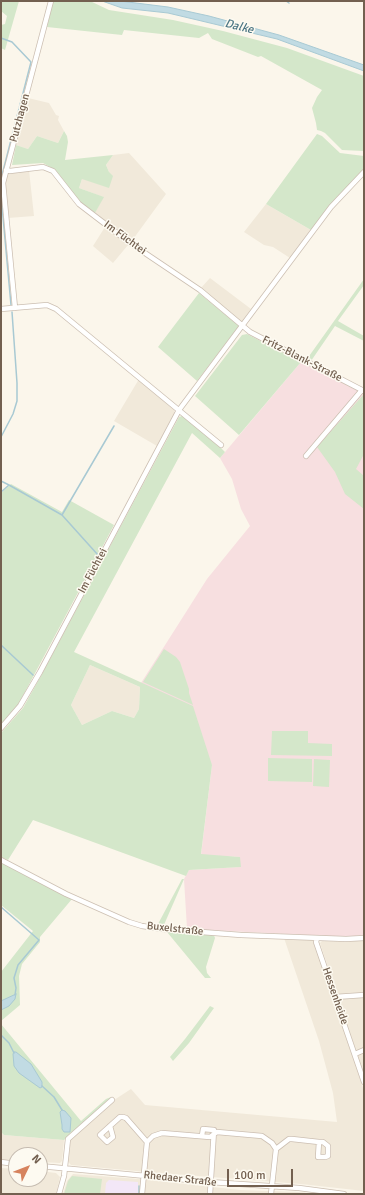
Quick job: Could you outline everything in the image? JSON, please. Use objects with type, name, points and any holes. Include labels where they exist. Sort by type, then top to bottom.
[{"type":"street","name":"Putzhagen","points":[[15,308],[3,183],[50,1]]},
{"type":"street","name":"Im Füchtei","points":[[6,170],[10,171],[43,167],[53,172],[74,198],[89,212],[130,243],[200,290],[242,326]]},
{"type":"street","name":"Im Füchtei","points":[[1,728],[20,706],[40,672],[179,410],[331,207],[364,172]]},
{"type":"street","points":[[1,309],[47,305],[56,309],[221,445]]},
{"type":"street","name":"Fritz-Blank-Straße","points":[[242,326],[250,332],[363,391],[306,456]]},
{"type":"street","name":"Buxelstraße","points":[[1,860],[66,894],[129,922],[142,926],[191,932],[317,938],[364,938]]},
{"type":"street","name":"Hessenheide","points":[[317,938],[316,942],[364,1082]]},
{"type":"street","points":[[335,997],[364,995]]},
{"type":"street","points":[[355,1054],[364,1050]]},
{"type":"street","points":[[59,1194],[64,1176],[68,1139],[112,1100]]},
{"type":"street","points":[[110,1126],[120,1117],[126,1118],[147,1142]]},
{"type":"street","points":[[202,1136],[203,1129],[214,1130],[210,1194]]},
{"type":"street","points":[[142,1194],[147,1142],[153,1136],[162,1133],[210,1137],[218,1132],[262,1136],[272,1143],[276,1149],[273,1187],[271,1194]]},
{"type":"street","points":[[276,1149],[289,1139],[319,1142]]},
{"type":"street","name":"Rhedaer Straße","points":[[48,1167],[210,1182],[299,1188],[344,1194]]},
{"type":"shaded area","points":[[28,98],[49,103],[56,115],[59,116],[58,120],[64,131],[58,143],[37,136],[28,149],[16,145]]},
{"type":"shaded area","points":[[129,153],[166,194],[131,242],[95,213],[103,197],[79,188],[82,179],[109,172],[106,165],[113,155]]},
{"type":"shaded area","points":[[29,170],[34,216],[8,218],[5,183],[7,174]]},
{"type":"shaded area","points":[[266,204],[311,230],[290,258],[273,247],[264,245],[244,232]]},
{"type":"shaded area","points":[[105,227],[128,245],[113,263],[93,246]]},
{"type":"shaded area","points":[[210,278],[251,309],[241,323],[200,289]]},
{"type":"shaded area","points":[[301,362],[364,394],[364,935],[346,937],[187,929],[184,879],[189,870],[240,867],[240,857],[201,855],[212,765],[141,683],[207,579],[250,526],[241,509],[232,479],[220,458]]},
{"type":"shaded area","points":[[139,379],[174,410],[174,414],[157,446],[114,421]]},
{"type":"shaded area","points":[[90,665],[140,687],[139,709],[134,718],[112,711],[82,725],[71,705]]},
{"type":"shaded area","points":[[284,938],[311,939],[314,941],[364,1091],[364,1191],[301,1184],[71,1165],[68,1161],[71,1138],[111,1102],[131,1089],[145,1105],[337,1122],[333,1093],[319,1041]]},
{"type":"shaded area","points":[[364,940],[364,1075],[320,943],[322,941],[347,942]]},
{"type":"shaded area","points":[[1,1132],[4,1135],[64,1140],[62,1161],[60,1163],[48,1162],[48,1147],[8,1147],[8,1160],[1,1160]]},
{"type":"shaded area","points":[[1,1168],[8,1168],[8,1187],[48,1187],[48,1172],[56,1173],[60,1177],[56,1194],[1,1194]]},
{"type":"shaded area","points":[[73,1174],[139,1179],[240,1190],[320,1194],[63,1194],[67,1181]]},
{"type":"shaded area","points":[[109,1180],[138,1182],[138,1194],[105,1194],[106,1183]]},
{"type":"green space","points":[[1,1],[19,1],[5,50],[1,48],[1,25],[5,24],[7,16],[1,11]]},
{"type":"green space","points":[[53,1],[90,1],[109,10],[173,20],[223,31],[287,48],[364,76],[364,151],[342,150],[325,133],[317,130],[312,108],[322,90],[261,56],[258,57],[212,39],[208,33],[199,38],[124,30],[122,35],[47,27]]},
{"type":"green space","points":[[64,131],[68,142],[65,160],[113,155],[106,165],[109,172],[113,176],[109,188],[82,179],[79,188],[104,197],[95,213],[80,202],[52,168],[43,163],[12,165],[16,145],[28,149],[37,136],[58,143]]},
{"type":"green space","points":[[317,134],[322,136],[340,153],[364,156],[364,168],[311,230],[266,204]]},
{"type":"green space","points":[[364,279],[364,285],[338,321],[364,336],[364,341],[335,326],[311,361],[307,359]]},
{"type":"green space","points":[[199,293],[239,326],[197,381],[158,347]]},
{"type":"green space","points":[[247,334],[301,362],[239,435],[195,396],[242,335]]},
{"type":"green space","points":[[363,395],[364,454],[356,469],[364,476],[364,509],[345,494],[335,472],[317,447]]},
{"type":"green space","points":[[182,416],[215,442],[225,452],[220,458],[192,433],[74,652],[193,706],[212,765],[201,854],[240,857],[241,867],[189,870],[186,876],[33,820],[8,860],[1,857],[1,733],[23,708],[179,417]],"holes":[[[90,665],[140,687],[139,709],[134,718],[112,711],[82,725],[71,705]]]},
{"type":"green space","points":[[11,484],[62,512],[69,500],[114,525],[18,705],[1,725],[1,493]]},
{"type":"green space","points":[[164,649],[176,657],[180,662],[193,705],[143,682]]},
{"type":"green space","points":[[272,731],[308,731],[308,743],[332,744],[332,756],[271,755]]},
{"type":"green space","points":[[268,758],[312,759],[312,782],[268,781]]},
{"type":"green space","points":[[314,759],[330,760],[329,787],[313,786]]},
{"type":"green space","points":[[1,862],[72,899],[40,937],[40,942],[22,964],[19,976],[20,1005],[1,1021],[1,972],[33,931],[1,905]]},
{"type":"green space","points":[[182,879],[184,879],[163,927],[159,926],[158,924]]},
{"type":"green space","points":[[167,932],[214,935],[215,938],[206,967],[207,973],[211,978],[205,978]]},
{"type":"green space","points":[[210,1006],[214,1008],[189,1043],[173,1061],[170,1057]]},
{"type":"green space","points":[[1,1024],[81,1121],[106,1099],[111,1097],[108,1102],[64,1140],[4,1135],[1,1132]]},
{"type":"green space","points":[[72,1176],[102,1179],[100,1194],[64,1194],[68,1181]]},
{"type":"water","name":"Dalke","points":[[102,1],[120,1],[168,7],[209,16],[279,35],[364,65],[364,71],[277,39],[168,13],[122,8]]},
{"type":"water","points":[[16,994],[15,999],[9,1006],[1,1010],[1,1001]]},
{"type":"water","points":[[14,1052],[31,1064],[42,1082],[42,1087],[40,1088],[19,1073],[14,1066]]},
{"type":"water","points":[[62,1110],[65,1111],[71,1118],[70,1132],[64,1132],[62,1129],[60,1112]]},
{"type":"waterway","points":[[1,38],[12,42],[31,62],[1,179]]},
{"type":"waterway","points":[[1,195],[11,305]]},
{"type":"waterway","points":[[1,437],[13,414],[17,401],[12,312]]},
{"type":"waterway","points":[[62,515],[114,426]]},
{"type":"waterway","points":[[1,481],[9,485]]},
{"type":"waterway","points":[[1,492],[9,485],[62,515],[98,555]]},
{"type":"waterway","points":[[1,645],[33,675]]},
{"type":"waterway","points":[[1,907],[39,940],[18,965],[14,978],[16,988],[15,995]]},
{"type":"waterway","points":[[1,1035],[9,1043],[14,1053]]},
{"type":"waterway","points":[[42,1086],[54,1097],[62,1110]]},
{"type":"waterway","points":[[139,1186],[139,1194]]}]
